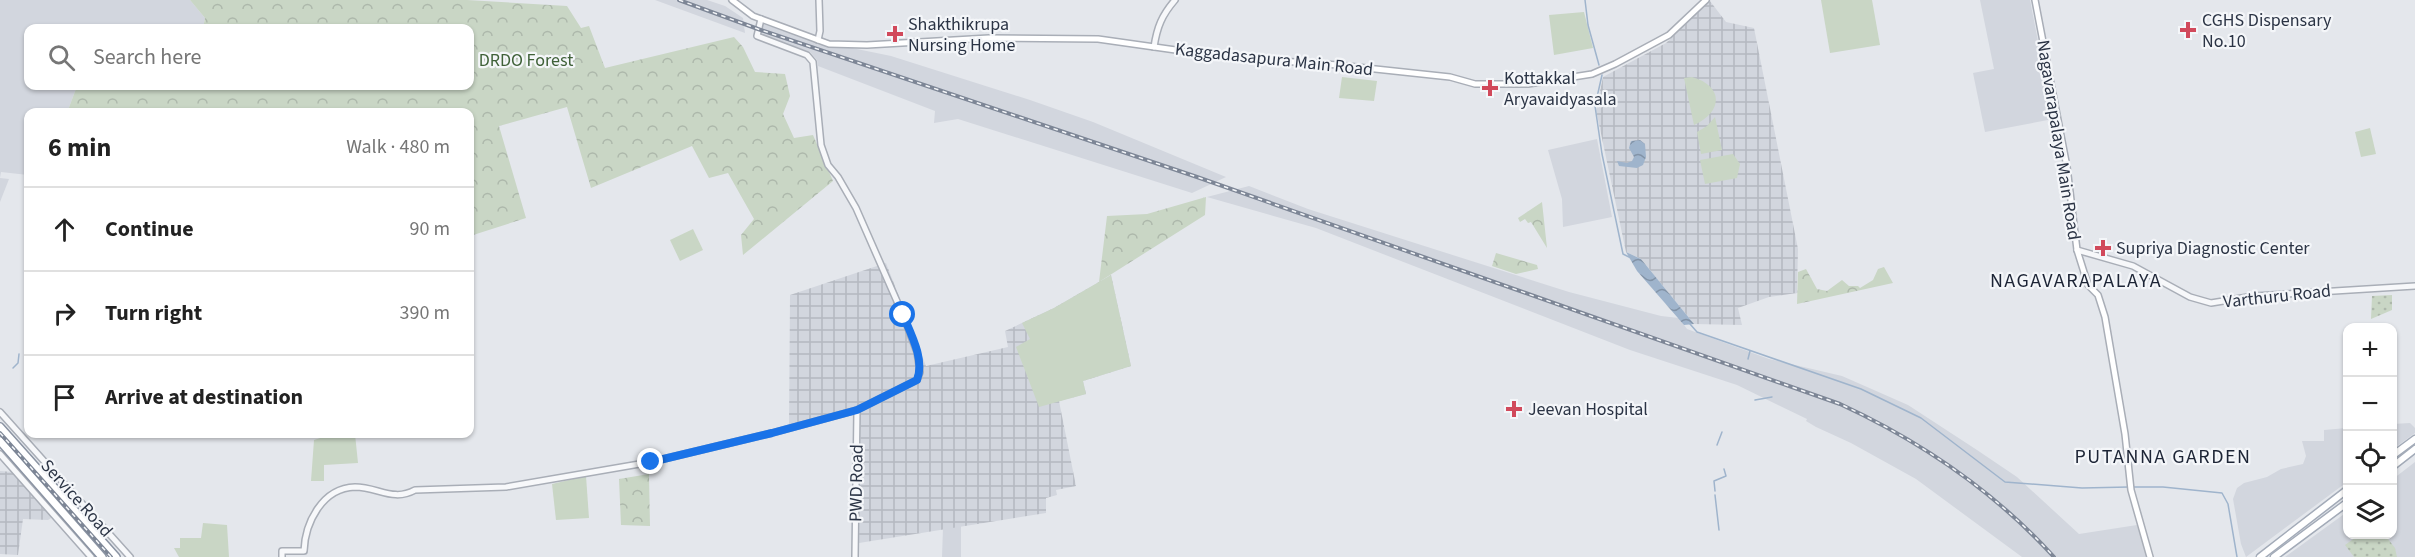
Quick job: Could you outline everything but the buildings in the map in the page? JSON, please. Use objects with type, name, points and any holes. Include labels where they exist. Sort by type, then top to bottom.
[{"type":"highway","points":[[0,427],[116,557]]},
{"type":"highway","points":[[0,441],[102,557]]},
{"type":"main road","name":"Kaggadasapura Main Road","points":[[732,0],[744,11],[761,19],[829,44],[867,45],[989,38],[1091,39],[1225,57],[1450,77],[1475,84],[1528,84],[1592,74],[1669,35],[1706,0]]},
{"type":"main road","name":"Nagavarapalaya Main Road","points":[[2035,0],[2067,167],[2077,250],[2088,285],[2098,295],[2105,317],[2125,434],[2130,487],[2150,557]]},
{"type":"main road","points":[[2397,452],[2415,439]]},
{"type":"main road","points":[[2397,463],[2415,449]]},
{"type":"main road","points":[[2260,557],[2343,493]]},
{"type":"main road","points":[[2274,557],[2343,506]]},
{"type":"street","points":[[818,40],[819,0]]},
{"type":"street","points":[[1154,47],[1159,23],[1175,0]]},
{"type":"street","points":[[282,557],[282,551],[304,551],[307,528],[312,517],[322,503],[346,489],[355,487],[389,495],[402,495],[415,490],[506,487],[651,462],[698,452],[857,410],[917,380],[920,372],[917,352],[903,315],[856,207],[828,165],[821,145],[813,62],[807,55],[757,36],[761,19]]},
{"type":"street","name":"Varthuru Road","points":[[2077,250],[2139,269],[2190,297],[2211,303],[2264,295],[2415,286]]},
{"type":"street","name":"PWD Road","points":[[855,557],[857,410]]},
{"type":"street","name":"Service Road","points":[[0,412],[130,557]]},
{"type":"street","points":[[0,454],[91,557]]},
{"type":"shaded area","points":[[0,0],[190,0],[205,18],[204,24],[24,24],[24,90],[76,90],[69,108],[24,108],[24,175],[1,172],[0,178]]},
{"type":"shaded area","points":[[655,0],[707,0],[725,6],[743,18],[745,33]]},
{"type":"shaded area","points":[[1980,0],[2030,0],[2053,119],[1985,132],[1973,73],[1994,69]]},
{"type":"shaded area","points":[[1710,1],[1726,22],[1754,28],[1798,249],[1797,293],[1769,297],[1738,308],[1742,325],[1694,324],[1641,259],[1626,252],[1596,110],[1603,77],[1666,43]]},
{"type":"shaded area","points":[[763,24],[834,48],[852,48],[891,56],[1030,100],[1093,122],[1226,177],[1192,193],[958,119],[934,123],[935,111],[818,66],[817,60],[810,52],[760,34]]},
{"type":"shaded area","points":[[1597,139],[1612,217],[1563,227],[1562,199],[1548,150]]},
{"type":"shaded area","points":[[0,178],[9,179],[0,202]]},
{"type":"shaded area","points":[[1249,186],[1308,209],[1569,292],[1661,316],[1679,318],[1687,329],[1769,359],[1842,376],[1908,405],[1977,450],[2017,477],[2079,534],[2137,525],[2148,557],[2022,557],[1916,479],[1851,443],[1816,427],[1806,421],[1807,419],[1737,385],[1630,350],[1316,228],[1207,197]]},
{"type":"shaded area","points":[[886,263],[926,366],[1008,347],[1005,331],[1054,308],[1111,275],[1131,366],[1083,381],[1086,394],[1059,401],[1076,486],[1056,490],[1057,495],[1046,498],[1046,513],[859,543],[861,405],[789,426],[790,295]]},
{"type":"shaded area","points":[[2410,423],[2415,428],[2415,433],[2397,446],[2397,431],[2397,424]]},
{"type":"shaded area","points":[[2343,428],[2343,485],[2246,557],[2241,544],[2233,499],[2237,488],[2244,483],[2267,477],[2281,469],[2303,464],[2306,456],[2302,441],[2324,441],[2324,430]]},
{"type":"shaded area","points":[[2415,462],[2415,557],[2285,557],[2343,515],[2343,539],[2397,539],[2397,476]]},
{"type":"shaded area","points":[[0,471],[13,472],[53,517],[48,520],[23,519],[18,555],[0,554]]},
{"type":"shaded area","points":[[961,525],[961,557],[942,557],[943,528]]},
{"type":"green space","name":"DRDO Forest","points":[[190,0],[467,0],[567,6],[581,28],[589,26],[605,68],[734,37],[743,47],[755,72],[785,74],[790,96],[783,114],[794,138],[813,135],[833,181],[743,255],[741,235],[754,219],[728,173],[709,178],[692,146],[591,188],[567,107],[499,126],[526,218],[474,235],[474,108],[69,108],[76,90],[474,90],[474,24],[204,24],[205,18]]},
{"type":"green space","points":[[1821,0],[1872,0],[1880,45],[1830,53]]},
{"type":"green space","points":[[1584,12],[1593,48],[1554,55],[1549,15]]},
{"type":"green space","points":[[1342,77],[1377,81],[1374,101],[1339,98]]},
{"type":"green space","points":[[1692,77],[1710,86],[1716,100],[1715,106],[1704,120],[1694,125],[1684,78]]},
{"type":"green space","points":[[1715,117],[1722,150],[1701,154],[1697,132]]},
{"type":"green space","points":[[2370,128],[2376,154],[2361,157],[2355,132]]},
{"type":"green space","points":[[1733,154],[1740,164],[1737,178],[1705,184],[1700,160]]},
{"type":"green space","points":[[1206,197],[1205,215],[1099,282],[1107,216],[1147,214]]},
{"type":"green space","points":[[1542,202],[1547,248],[1531,222],[1528,223],[1525,219],[1520,222],[1518,218]]},
{"type":"green space","points":[[693,229],[703,250],[680,261],[670,240]]},
{"type":"green space","points":[[1496,253],[1537,265],[1538,269],[1516,274],[1492,266]]},
{"type":"green space","points":[[1884,267],[1893,283],[1797,304],[1798,272],[1806,269],[1817,289],[1827,291],[1842,280],[1849,286],[1860,288],[1873,280],[1878,269]]},
{"type":"green space","points":[[1111,275],[1131,366],[1083,381],[1086,394],[1039,407],[1016,347],[1030,339],[1022,323],[1054,308]]},
{"type":"green space","points":[[2392,295],[2392,310],[2371,319],[2372,296]]},
{"type":"green space","points":[[355,438],[358,463],[324,465],[324,481],[311,481],[314,440]]},
{"type":"green space","points":[[649,474],[650,526],[621,525],[619,479]]},
{"type":"green space","points":[[586,476],[589,518],[556,520],[552,484]]},
{"type":"green space","points":[[203,523],[227,525],[229,557],[179,557],[174,548],[180,548],[180,538],[201,538]]},
{"type":"green space","points":[[2353,539],[2388,539],[2395,548],[2397,557],[2354,557],[2345,545]]},
{"type":"water","points":[[1640,140],[1645,144],[1646,157],[1643,165],[1637,168],[1619,166],[1617,161],[1627,163],[1632,161],[1634,157],[1629,148],[1631,141]]},
{"type":"water","points":[[1626,252],[1641,259],[1694,324],[1684,325],[1637,271]]},
{"type":"waterway","points":[[1585,0],[1588,25],[1599,65]]},
{"type":"waterway","points":[[1602,75],[1595,106],[1602,154],[1623,254],[1631,258]]},
{"type":"waterway","points":[[1690,324],[1697,332],[1861,389],[1921,418],[2005,482],[2082,488],[2129,487]]},
{"type":"waterway","points":[[1748,359],[1750,351]]},
{"type":"waterway","points":[[13,368],[18,363],[19,354]]},
{"type":"waterway","points":[[1755,400],[1772,397]]},
{"type":"waterway","points":[[1717,445],[1722,432]]},
{"type":"waterway","points":[[1715,491],[1714,481],[1726,476],[1724,469]]},
{"type":"waterway","points":[[2134,487],[2163,487],[2222,493],[2228,504],[2237,557]]},
{"type":"waterway","points":[[1715,495],[1719,530]]},
{"type":"railway","points":[[679,0],[758,29],[1197,177],[1840,404],[1899,434],[1955,470],[2006,510],[2054,557]]},
{"type":"railway","points":[[0,433],[111,557]]},
{"type":"place","name":"CGHS Dispensary No.10","points":[[2188,30]]},
{"type":"place","name":"Shakthikrupa Nursing Home","points":[[895,34]]},
{"type":"place","name":"Kottakkal Aryavaidyasala","points":[[1490,88]]},
{"type":"place","name":"Supriya Diagnostic Center","points":[[2103,248]]},
{"type":"place","name":"Jeevan Hospital","points":[[1514,409]]},
{"type":"district","name":"NAGAVARAPALAYA","points":[[2076,280]]},
{"type":"district","name":"PUTANNA GARDEN","points":[[2163,456]]},
{"type":"route","points":[[651,462],[698,452],[857,410],[917,380],[920,372],[917,352],[903,315]]}]
